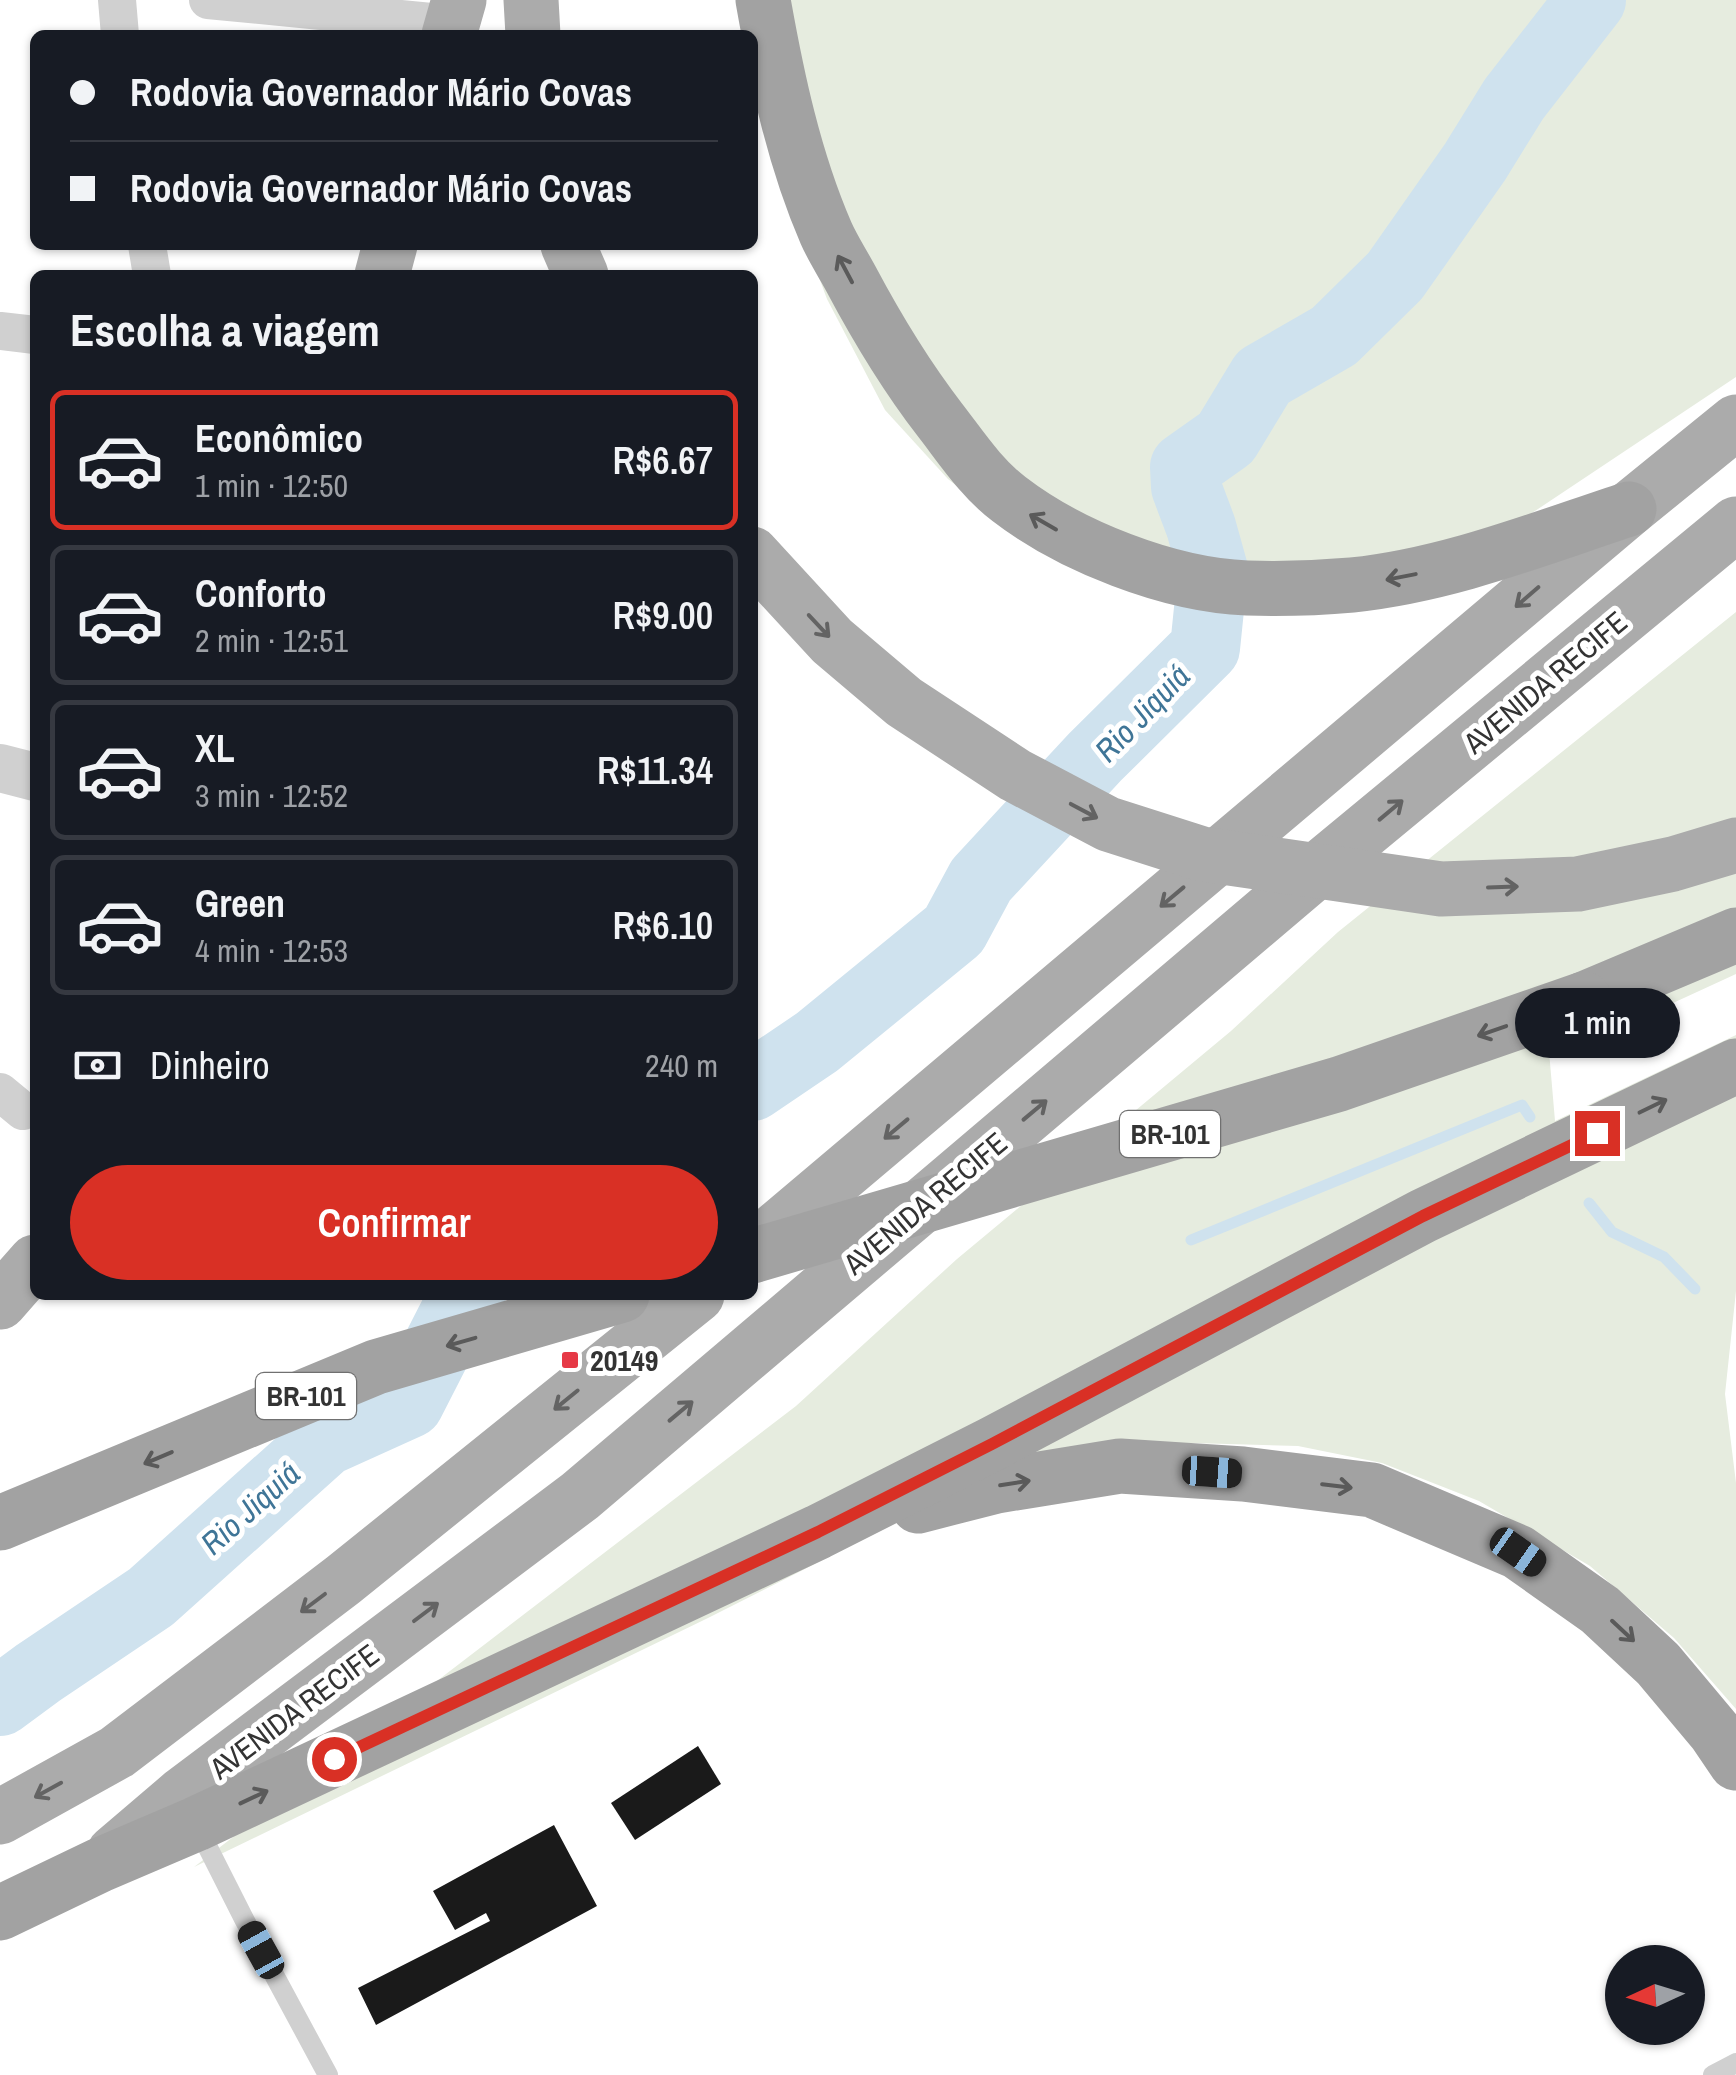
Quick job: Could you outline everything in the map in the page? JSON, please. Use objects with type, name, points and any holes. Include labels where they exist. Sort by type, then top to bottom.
[{"type":"highway","points":[[762,0],[798,156],[826,234],[865,306],[921,395],[972,462],[1006,497],[1039,520],[1087,546],[1132,563],[1245,588],[1352,585],[1465,564],[1629,509]]},
{"type":"highway","name":"BR-101","points":[[758,1251],[1339,1084],[1584,999],[1736,935]]},
{"type":"highway","points":[[0,1914],[818,1532],[1423,1216],[1736,1066]]},
{"type":"highway","name":"BR-101","points":[[0,1523],[376,1367],[605,1300]]},
{"type":"highway","points":[[818,1532],[996,1486],[1120,1466],[1243,1474],[1372,1490],[1518,1552],[1600,1610],[1658,1664],[1716,1732],[1736,1763]]},
{"type":"main road","points":[[531,0],[532,30]]},
{"type":"main road","points":[[758,1248],[1736,422]]},
{"type":"main road","name":"AVENIDA RECIFE","points":[[100,1865],[182,1794],[580,1496],[1294,890],[1736,524]]},
{"type":"main road","points":[[758,561],[832,641],[904,702],[1015,774],[1108,824],[1202,854],[1441,889],[1578,884],[1673,864],[1736,845]]},
{"type":"main road","points":[[0,1302],[30,1268]]},
{"type":"main road","points":[[0,1817],[117,1752],[344,1580],[691,1300]]},
{"type":"street","points":[[118,0],[120,30]]},
{"type":"street","points":[[208,0],[453,20]]},
{"type":"street","points":[[0,331],[30,335]]},
{"type":"lane","points":[[196,1824],[328,2075]]},
{"type":"lane","points":[[1714,2075],[1736,2064]]},
{"type":"shaded area","points":[[756,0],[1736,0],[1736,377],[1463,559],[1278,583],[1018,535],[948,479],[885,410],[827,299],[774,156]]},
{"type":"shaded area","points":[[1736,612],[1736,974],[1584,1044],[1549,1051],[1555,1121],[1736,1035],[1736,1291],[1725,1394],[1736,1483],[1736,1709],[1674,1638],[1590,1566],[1479,1501],[1382,1463],[1298,1446],[1192,1443],[1026,1457],[708,1618],[194,1867],[796,1406],[957,1259],[1231,1031],[1338,932]]},
{"type":"building","points":[[698,1746],[721,1784],[635,1840],[611,1803]]},
{"type":"building","points":[[554,1825],[597,1906],[376,2025],[358,1988],[490,1921],[486,1913],[455,1930],[433,1891]]},
{"type":"waterway","name":"Rio Jiquiá","points":[[758,1082],[817,1042],[954,930],[981,880],[1095,757],[1205,648],[1213,570],[1186,487],[1185,467],[1226,438],[1263,377],[1334,336],[1395,276],[1514,99],[1591,0]]},
{"type":"waterway","points":[[1191,1240],[1522,1105],[1530,1117]]},
{"type":"waterway","points":[[1589,1203],[1612,1232],[1664,1257],[1695,1289]]},
{"type":"waterway","name":"Rio Jiquiá","points":[[0,1701],[151,1597],[325,1441],[409,1403],[454,1315],[467,1300]]},
{"type":"place","name":"20149","points":[[570,1360]]},
{"type":"route","points":[[334,1759],[818,1532],[1423,1216],[1597,1133]]}]
